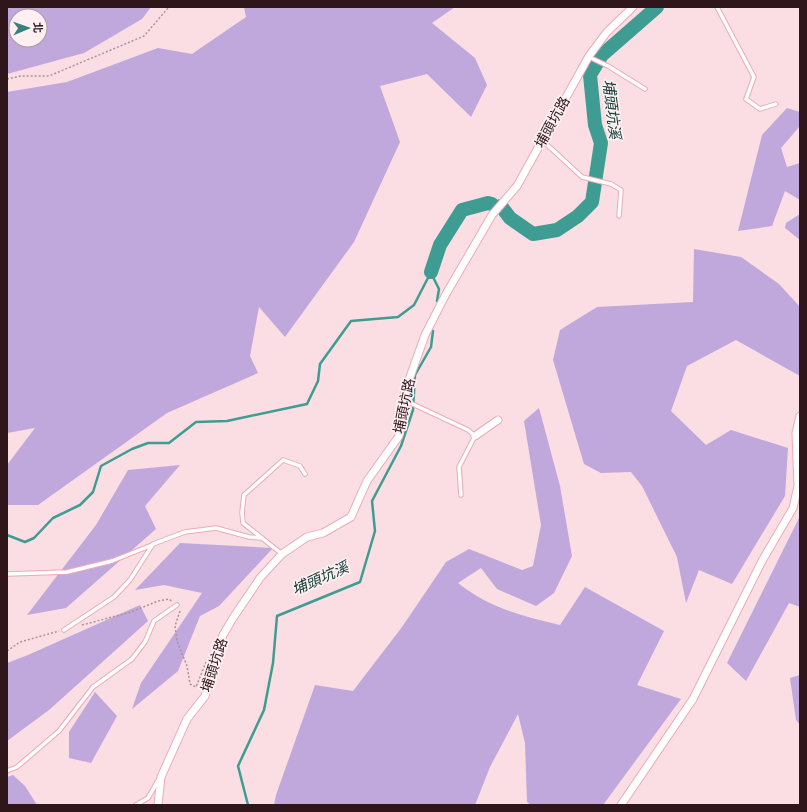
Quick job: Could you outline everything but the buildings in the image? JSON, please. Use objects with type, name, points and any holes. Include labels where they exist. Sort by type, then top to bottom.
[{"type":"street","name":"埔頭坑路","points":[[158,805],[160,777],[187,719],[205,696],[223,635],[260,578],[282,554],[307,537],[323,532],[351,517],[367,481],[399,436],[406,401],[405,391],[425,335],[446,294],[485,225],[517,186],[589,56],[607,32],[633,7]]},
{"type":"street","points":[[621,805],[694,699],[762,561],[793,508],[798,486],[796,433],[800,416]]},
{"type":"street","points":[[475,436],[498,420]]},
{"type":"lane","points":[[717,7],[754,77],[746,100],[760,108],[776,104]]},
{"type":"lane","points":[[589,56],[645,89]]},
{"type":"lane","points":[[542,140],[582,177],[611,184],[620,190],[619,216]]},
{"type":"lane","points":[[406,401],[468,430],[475,436],[459,468],[461,496]]},
{"type":"lane","points":[[282,554],[243,524],[242,512],[244,495],[283,460],[300,466],[305,474]]},
{"type":"lane","points":[[7,574],[67,572],[112,562],[185,532],[216,528],[250,537],[262,538]]},
{"type":"lane","points":[[64,630],[114,597],[130,580],[153,544]]},
{"type":"lane","points":[[7,771],[17,767],[58,731],[93,687],[132,659],[145,642],[154,622],[177,604]]},
{"type":"lane","points":[[136,805],[148,798],[160,777]]},
{"type":"path","points":[[7,79],[21,76],[49,76],[144,36],[169,7]]},
{"type":"path","points":[[78,627],[131,612],[168,599],[177,604],[180,611],[175,626],[177,641],[187,666],[190,684],[196,687],[208,660]]},
{"type":"path","points":[[7,651],[20,642],[64,630]]},
{"type":"shaded area","points":[[7,7],[151,7],[142,19],[84,53],[7,74]]},
{"type":"shaded area","points":[[244,7],[455,7],[432,23],[475,58],[487,85],[471,117],[427,74],[380,86],[400,142],[354,242],[285,337],[259,307],[250,356],[258,373],[167,413],[38,505],[7,505],[7,465],[35,428],[7,433],[7,92],[67,82],[158,48],[192,54],[246,17]]},
{"type":"shaded area","points":[[787,108],[800,112],[800,126],[781,148],[787,167],[800,163],[800,200],[785,191],[772,226],[738,231],[762,135]]},
{"type":"shaded area","points":[[800,214],[800,240],[785,228],[786,223]]},
{"type":"shaded area","points":[[694,249],[741,257],[779,284],[800,307],[800,376],[736,340],[687,366],[671,411],[706,445],[731,430],[788,448],[785,496],[732,584],[699,570],[686,603],[677,557],[642,486],[631,472],[601,473],[584,464],[553,360],[560,330],[597,307],[693,302]]},
{"type":"shaded area","points":[[539,408],[560,486],[572,556],[554,593],[536,606],[497,589],[481,568],[458,583],[470,592],[494,605],[560,625],[585,587],[664,631],[637,685],[681,699],[603,805],[531,805],[527,802],[525,743],[518,714],[490,767],[475,805],[274,805],[276,795],[315,685],[353,691],[402,627],[446,562],[469,549],[522,570],[533,566],[541,525],[524,421]]},
{"type":"shaded area","points":[[180,465],[145,506],[156,529],[66,608],[27,615],[96,525],[128,470]]},
{"type":"shaded area","points":[[800,516],[800,607],[789,603],[746,681],[727,663]]},
{"type":"shaded area","points":[[180,543],[273,548],[219,606],[200,616],[178,671],[132,709],[141,683],[202,593],[164,585],[135,590]]},
{"type":"shaded area","points":[[140,605],[148,621],[49,710],[7,741],[7,663]]},
{"type":"shaded area","points":[[800,675],[800,725],[796,720],[790,678]]},
{"type":"shaded area","points":[[95,692],[117,716],[91,763],[69,758],[69,732]]},
{"type":"shaded area","points":[[13,775],[25,786],[37,805],[7,805],[7,777]]},
{"type":"waterway","name":"埔頭坑溪","points":[[501,206],[510,218],[533,234],[557,230],[578,216],[592,202],[601,143],[595,125],[590,75],[602,55],[657,7]]},
{"type":"waterway","name":"埔頭坑溪","points":[[431,272],[440,245],[462,210],[488,203],[492,204]]},
{"type":"waterway","points":[[7,535],[25,542],[34,538],[53,518],[80,505],[93,492],[101,466],[132,449],[148,443],[169,443],[196,422],[227,421],[307,404],[318,381],[320,364],[351,321],[398,317],[414,305],[431,272]]},
{"type":"waterway","name":"埔頭坑溪","points":[[431,273],[439,289],[437,301]]},
{"type":"waterway","name":"埔頭坑溪","points":[[248,805],[238,766],[264,710],[273,663],[277,616],[360,582],[375,531],[372,501],[401,446],[413,410],[415,375],[431,347],[433,331]]}]
